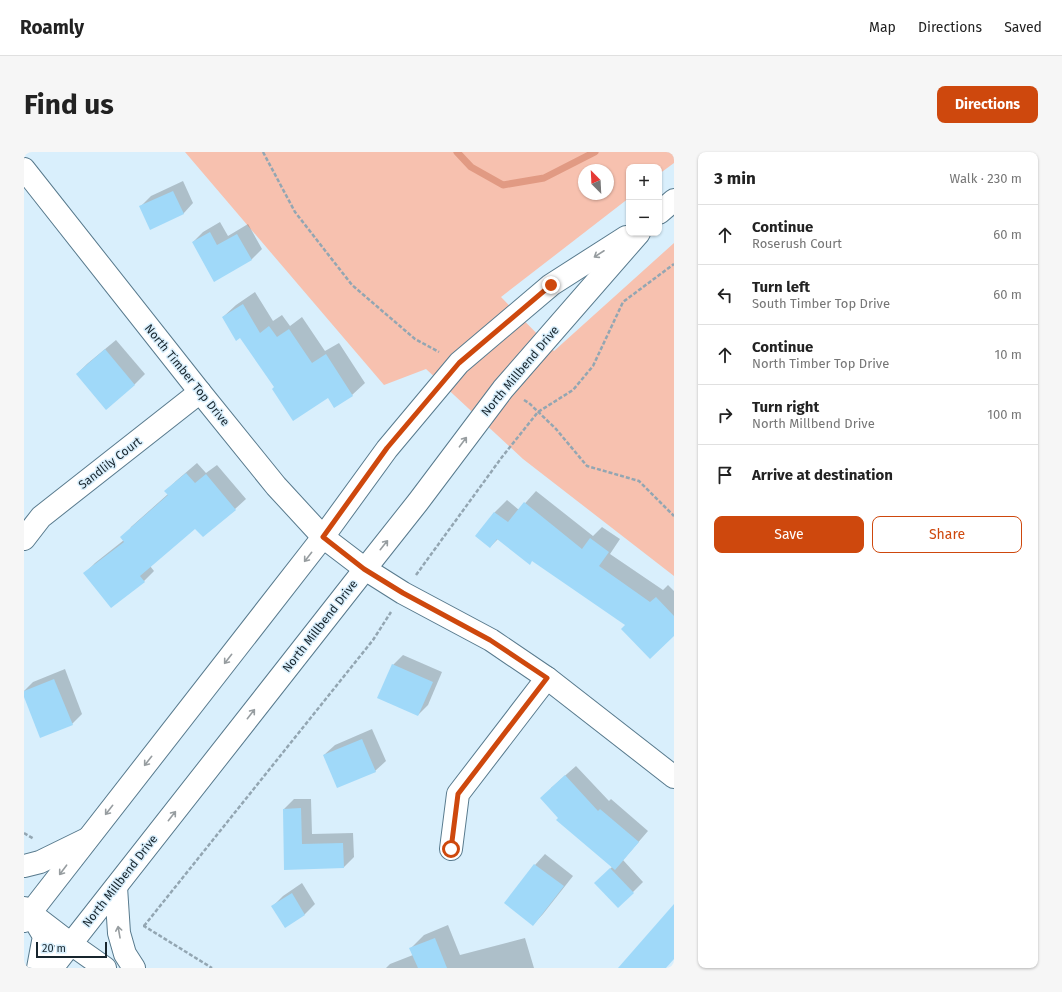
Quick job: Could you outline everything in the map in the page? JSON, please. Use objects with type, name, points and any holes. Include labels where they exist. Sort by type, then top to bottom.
[{"type":"street","name":"North Timber Top Drive","points":[[24,169],[276,486],[323,537],[364,569],[403,593],[490,640],[547,678],[674,777]]},
{"type":"street","points":[[662,210],[674,200]]},
{"type":"street","points":[[26,914],[87,839],[323,537],[387,448],[459,363],[551,285],[627,236]]},
{"type":"street","name":"North Millbend Drive","points":[[52,968],[418,502],[503,388],[636,236]]},
{"type":"street","name":"Sandlily Court","points":[[24,539],[41,517],[200,392]]},
{"type":"street","points":[[451,849],[458,794],[547,678]]},
{"type":"street","points":[[24,866],[40,862],[87,839]]},
{"type":"street","points":[[116,887],[119,933],[125,954],[134,968]]},
{"type":"street","points":[[26,914],[34,937],[38,968]]},
{"type":"street","points":[[26,914],[105,968]]},
{"type":"street","points":[[34,937],[71,944]]},
{"type":"shaded area","points":[[185,152],[674,152],[674,163],[662,172],[662,164],[626,164],[626,200],[501,297],[554,351],[674,243],[674,576],[523,459],[426,369],[384,385]]},
{"type":"building","points":[[173,191],[184,214],[150,230],[139,206]]},
{"type":"building","points":[[210,232],[217,245],[237,234],[252,260],[214,282],[192,242]]},
{"type":"building","points":[[243,304],[260,333],[269,326],[277,337],[289,329],[312,363],[326,354],[353,396],[334,408],[328,398],[293,421],[272,389],[274,387],[240,338],[236,341],[222,317]]},
{"type":"building","points":[[105,349],[135,385],[106,410],[76,374]]},
{"type":"building","points":[[186,473],[195,483],[206,474],[236,510],[203,537],[195,529],[140,576],[145,582],[111,608],[83,573],[124,542],[120,537],[168,495],[164,491]]},
{"type":"building","points":[[524,502],[582,549],[590,538],[609,552],[599,566],[650,602],[656,597],[674,616],[674,636],[650,659],[621,629],[625,625],[532,561],[530,565],[497,539],[490,548],[475,536],[494,512],[508,522]]},
{"type":"building","points":[[392,664],[433,682],[418,716],[377,698]]},
{"type":"building","points":[[54,679],[73,725],[40,738],[24,697],[24,691]]},
{"type":"building","points":[[362,739],[376,772],[337,788],[323,755]]},
{"type":"building","points":[[565,775],[598,811],[600,809],[639,842],[615,870],[556,820],[558,818],[540,798]]},
{"type":"building","points":[[301,808],[302,844],[343,843],[344,868],[284,870],[283,809]]},
{"type":"building","points":[[534,864],[564,886],[533,926],[504,903]]},
{"type":"building","points":[[610,868],[634,893],[618,908],[594,883]]},
{"type":"building","points":[[292,893],[305,915],[285,928],[271,906]]},
{"type":"building","points":[[674,904],[674,959],[666,968],[618,968]]},
{"type":"building","points":[[435,938],[447,968],[418,968],[409,948]]},
{"type":"waterway","points":[[457,152],[471,167],[503,185],[544,178],[595,152]]},
{"type":"route","points":[[451,849],[458,794],[547,678],[490,640],[403,593],[364,569],[323,537],[387,448],[459,363],[551,285]]}]
